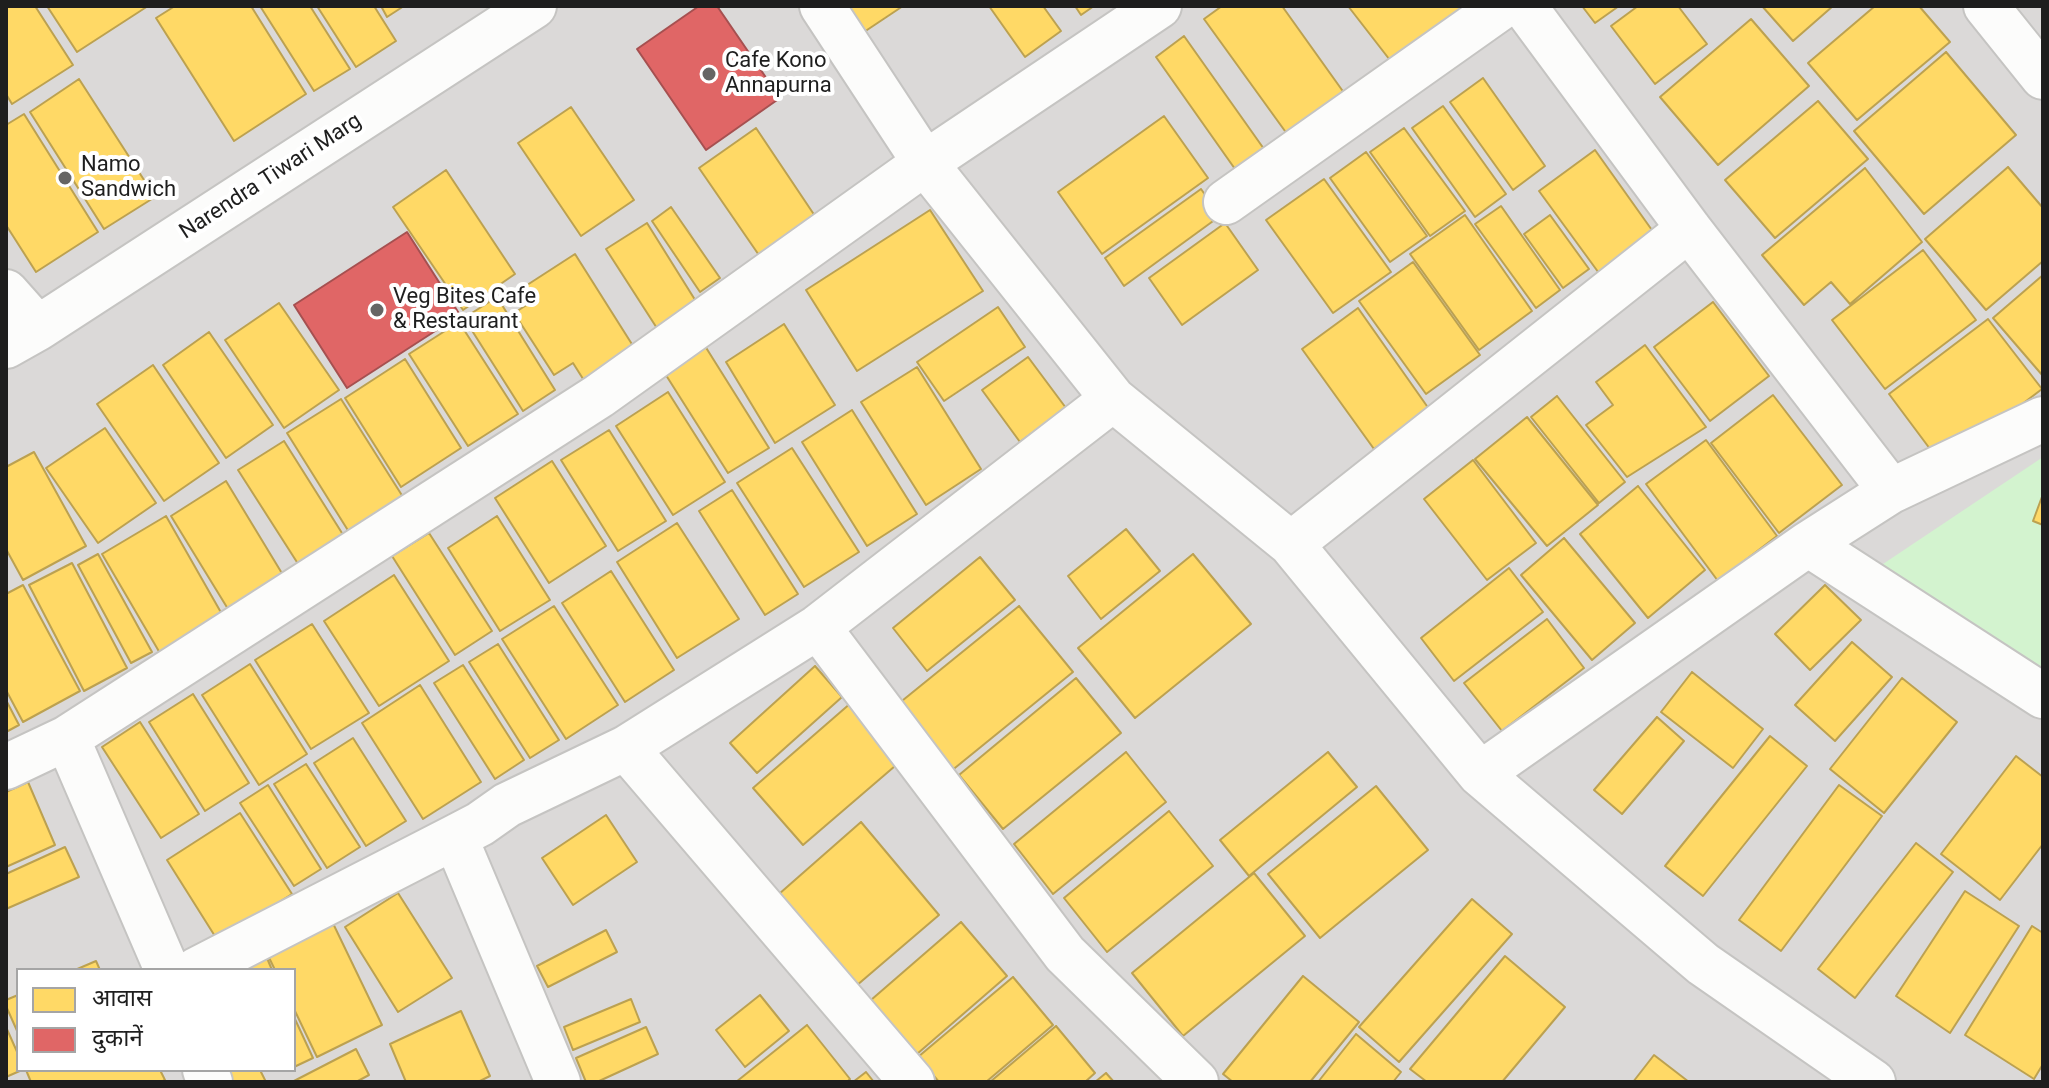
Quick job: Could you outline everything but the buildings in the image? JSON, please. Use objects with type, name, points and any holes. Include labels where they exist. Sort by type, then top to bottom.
[{"type":"street","name":"Narendra Tiwari Marg","points":[[22,337],[534,6]]},
{"type":"street","points":[[822,6],[925,163],[1113,399],[1291,544],[1480,774],[1703,964],[1873,1082]]},
{"type":"street","points":[[6,767],[67,738],[599,396],[925,163],[1159,6]]},
{"type":"street","points":[[1226,202],[1503,6]]},
{"type":"street","points":[[1524,6],[1689,229],[1891,491]]},
{"type":"street","points":[[1986,6],[2043,77]]},
{"type":"street","points":[[1291,544],[1689,229]]},
{"type":"street","points":[[6,292],[22,337]]},
{"type":"street","points":[[200,968],[480,824],[507,805],[626,748],[818,627],[1113,399]]},
{"type":"street","points":[[1480,774],[1808,544],[1891,491],[2043,419]]},
{"type":"street","points":[[1808,544],[2043,696]]},
{"type":"street","points":[[818,627],[1065,954],[1196,1082]]},
{"type":"street","points":[[67,738],[166,968]]},
{"type":"street","points":[[626,748],[912,1082]]},
{"type":"street","points":[[455,837],[558,1082]]},
{"type":"shaded area","points":[[6,6],[2043,6],[2043,1082],[6,1082]]},
{"type":"green space","points":[[2043,457],[2043,674],[1877,568]]},
{"type":"place","name":"Cafe Kono Annapurna","points":[[709,74]]},
{"type":"place","name":"Namo Sandwich","points":[[65,178]]},
{"type":"place","name":"Veg Bites Cafe & Restaurant","points":[[377,310]]}]
